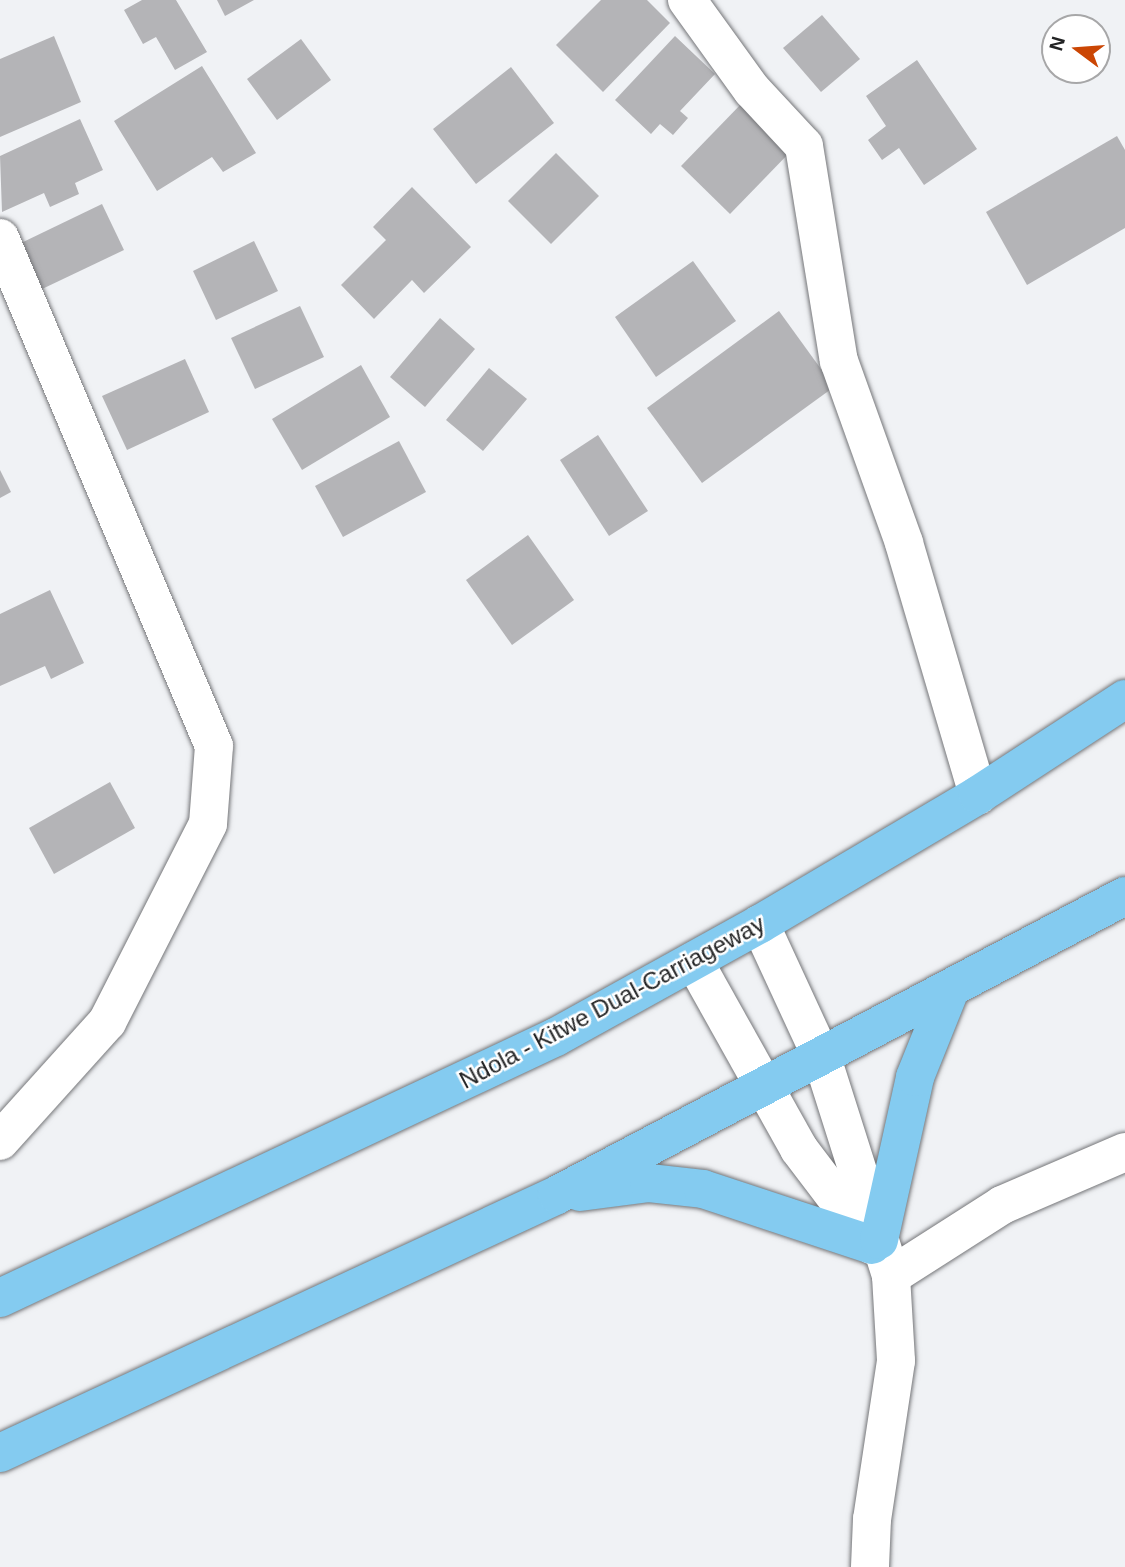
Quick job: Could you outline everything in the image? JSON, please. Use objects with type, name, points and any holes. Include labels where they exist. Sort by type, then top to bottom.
[{"type":"highway","name":"Ndola - Kitwe Dual-Carriageway","points":[[0,1298],[556,1037],[760,925],[978,795],[1125,699]]},
{"type":"highway","points":[[0,1453],[557,1195],[1125,897]]},
{"type":"highway","points":[[557,1195],[649,1183],[703,1189],[882,1256],[915,1077],[950,990]]},
{"type":"street","points":[[687,0],[752,90],[804,146],[839,360],[904,543],[978,795]]},
{"type":"street","points":[[0,239],[214,746],[208,824],[107,1022],[0,1141]]},
{"type":"street","points":[[760,925],[822,1058],[882,1256],[896,1361],[887,1444],[872,1519],[870,1567]]},
{"type":"street","points":[[694,961],[799,1149],[882,1256]]},
{"type":"street","points":[[882,1256],[1125,1152]]},
{"type":"building","points":[[142,0],[176,0],[207,52],[175,70],[156,37],[143,44],[124,10]]},
{"type":"building","points":[[217,0],[254,0],[225,16]]},
{"type":"building","points":[[601,0],[647,0],[670,23],[603,92],[556,45]]},
{"type":"building","points":[[822,15],[860,59],[821,92],[783,48]]},
{"type":"building","points":[[54,36],[81,102],[0,137],[0,59]]},
{"type":"building","points":[[675,36],[715,74],[680,111],[688,118],[673,135],[660,124],[651,134],[615,100]]},
{"type":"building","points":[[301,39],[331,80],[277,120],[247,79]]},
{"type":"building","points":[[917,60],[977,149],[924,185],[899,148],[882,160],[868,140],[886,126],[866,96]]},
{"type":"building","points":[[202,66],[256,153],[223,172],[212,157],[157,191],[114,121]]},
{"type":"building","points":[[511,67],[554,123],[476,184],[433,129]]},
{"type":"building","points":[[744,101],[793,149],[730,214],[681,166]]},
{"type":"building","points":[[80,119],[103,170],[75,183],[79,194],[50,207],[44,193],[2,212],[0,156]]},
{"type":"building","points":[[1117,136],[1125,150],[1125,228],[1027,285],[986,212]]},
{"type":"building","points":[[556,153],[599,196],[551,244],[508,201]]},
{"type":"building","points":[[412,187],[471,247],[424,293],[412,280],[374,319],[341,285],[386,240],[373,227]]},
{"type":"building","points":[[102,204],[124,250],[40,290],[19,244]]},
{"type":"building","points":[[254,241],[278,291],[216,320],[193,271]]},
{"type":"building","points":[[693,261],[736,321],[656,377],[615,317]]},
{"type":"building","points":[[300,306],[324,357],[255,389],[231,338]]},
{"type":"building","points":[[779,311],[834,387],[702,483],[647,408]]},
{"type":"building","points":[[440,318],[475,349],[425,407],[390,377]]},
{"type":"building","points":[[185,359],[209,412],[127,450],[102,396]]},
{"type":"building","points":[[361,365],[390,417],[302,470],[272,419]]},
{"type":"building","points":[[489,368],[527,399],[483,451],[446,420]]},
{"type":"building","points":[[598,435],[648,511],[609,536],[560,460]]},
{"type":"building","points":[[399,441],[426,492],[343,537],[315,486]]},
{"type":"building","points":[[0,470],[11,492],[0,498]]},
{"type":"building","points":[[528,535],[574,600],[512,645],[466,580]]},
{"type":"building","points":[[50,590],[84,663],[51,679],[45,666],[0,686],[0,614]]},
{"type":"building","points":[[110,782],[135,828],[54,874],[29,828]]}]
